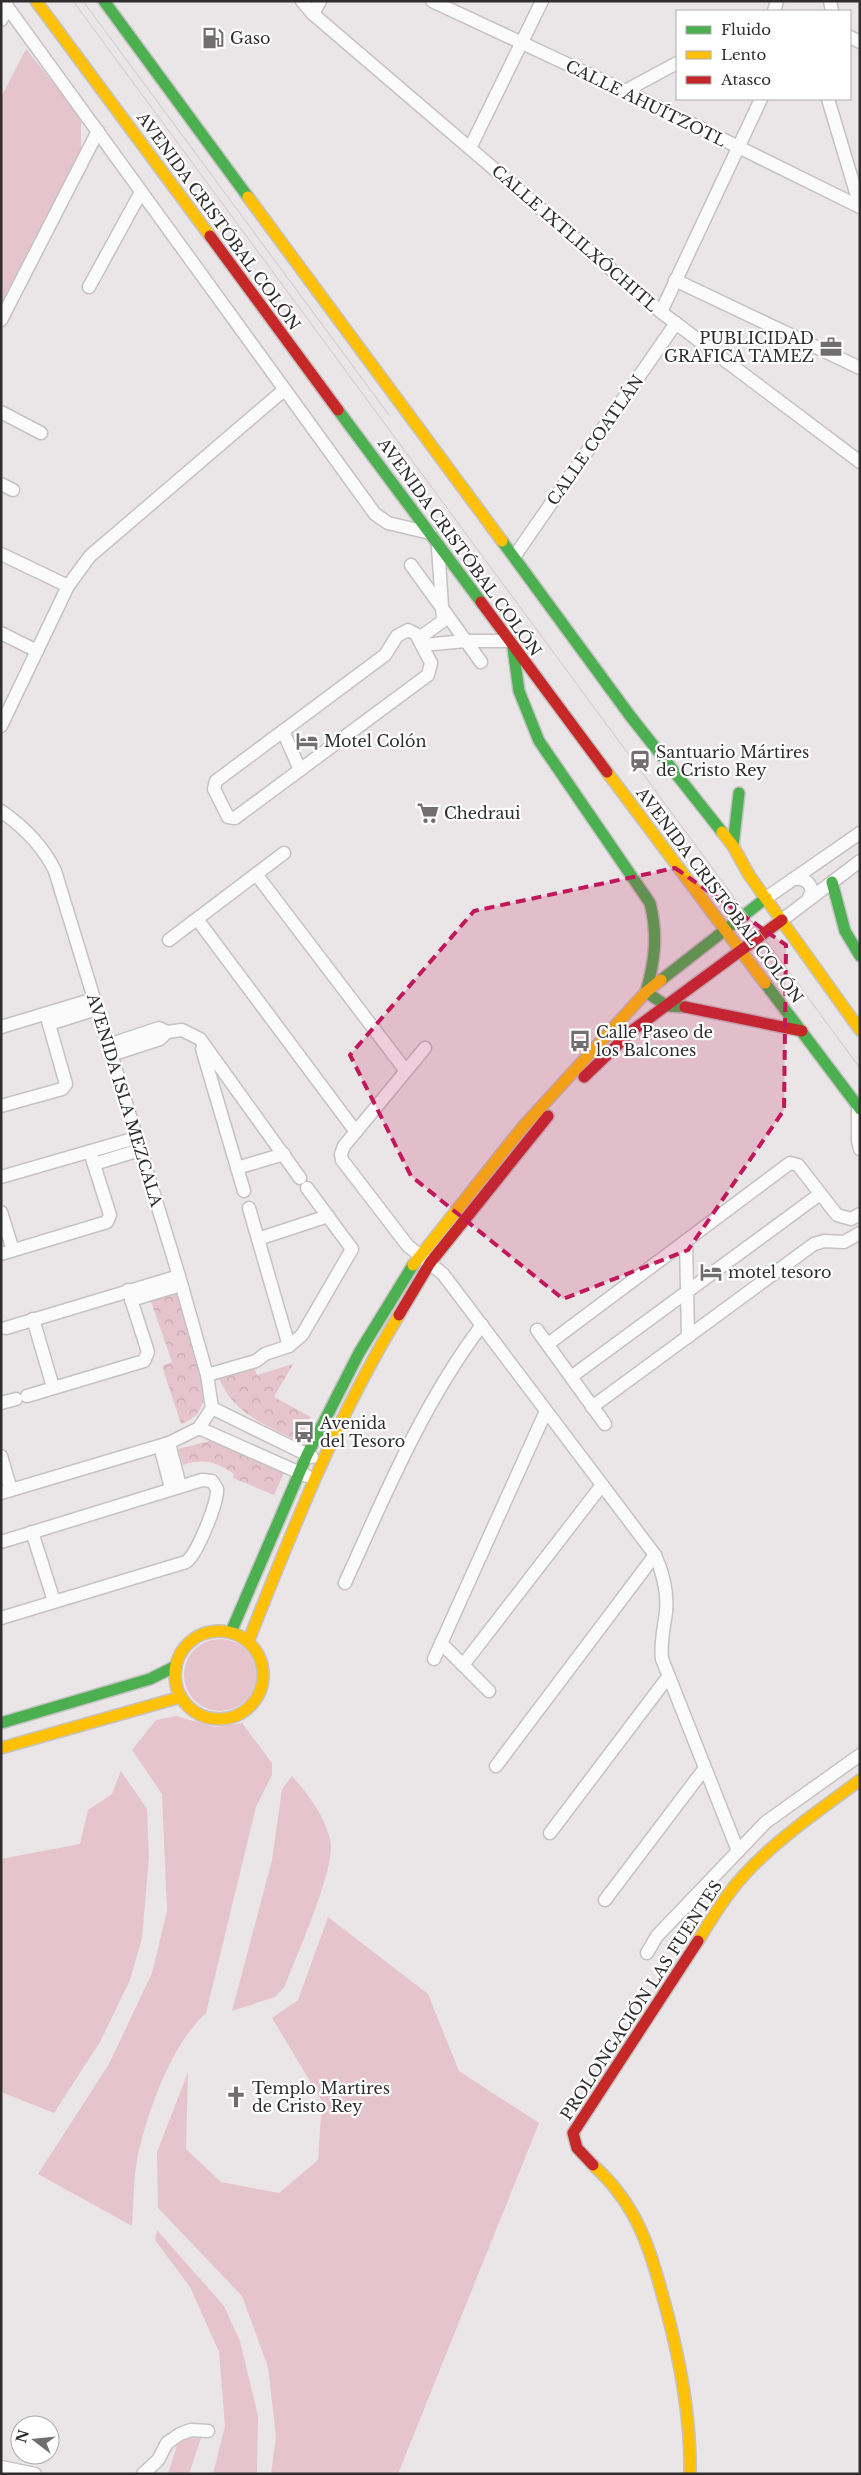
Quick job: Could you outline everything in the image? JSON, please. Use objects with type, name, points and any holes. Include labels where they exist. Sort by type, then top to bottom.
[{"type":"main road","name":"AVENIDA CRISTÓBAL COLÓN","points":[[36,1],[511,644],[740,952],[859,1108]]},
{"type":"main road","name":"AVENIDA CRISTÓBAL COLÓN","points":[[104,1],[632,717],[733,846],[766,898],[860,1030]]},
{"type":"main road","points":[[511,644],[519,691],[538,741],[650,902],[656,928],[657,952],[646,992]]},
{"type":"main road","points":[[733,846],[739,793]]},
{"type":"main road","points":[[832,882],[845,931],[860,956]]},
{"type":"main road","points":[[231,1632],[306,1455],[359,1353],[419,1255],[522,1128],[646,992],[766,898]]},
{"type":"main road","points":[[248,1642],[313,1479],[346,1408],[372,1359],[430,1263],[565,1095],[633,1030],[782,920]]},
{"type":"main road","points":[[646,992],[667,1006],[694,1008],[802,1031]]},
{"type":"main road","points":[[212,1632],[231,1632],[248,1642],[259,1658],[262,1676],[257,1695],[246,1710],[234,1716],[222,1719],[209,1718],[197,1713],[181,1697],[175,1676],[176,1666],[181,1654],[189,1643],[200,1636],[212,1632]]},
{"type":"main road","points":[[1,1723],[150,1679],[176,1666]]},
{"type":"main road","points":[[1,1748],[181,1697]]},
{"type":"main road","name":"PROLONGACIÓN LAS FUENTES","points":[[690,2474],[686,2394],[676,2343],[658,2274],[643,2233],[615,2186],[577,2148],[572,2141],[573,2133],[722,1903],[744,1875],[775,1844],[860,1780]]},
{"type":"street","name":"CALLE IXTLILXÓCHITL","points":[[302,1],[313,14],[661,312],[859,458]]},
{"type":"street","points":[[313,14],[320,1]]},
{"type":"street","name":"CALLE AHUÍTZOTL","points":[[432,1],[625,91],[860,206]]},
{"type":"street","points":[[470,148],[542,1]]},
{"type":"street","points":[[5,5],[98,130],[375,514],[396,526],[430,533]]},
{"type":"street","points":[[1,20],[5,5]]},
{"type":"street","points":[[625,91],[676,64]]},
{"type":"street","points":[[661,312],[761,100]]},
{"type":"street","points":[[828,100],[860,206]]},
{"type":"street","points":[[1,320],[98,130]]},
{"type":"street","points":[[89,287],[141,192]]},
{"type":"street","points":[[675,280],[860,368]]},
{"type":"street","name":"CALLE COATLÁN","points":[[514,557],[676,323]]},
{"type":"street","points":[[1,726],[5,711],[37,651],[68,586],[90,556],[284,390]]},
{"type":"street","points":[[1,412],[41,433]]},
{"type":"street","points":[[1,484],[13,490]]},
{"type":"street","points":[[420,642],[443,621],[438,544]]},
{"type":"street","points":[[1,554],[68,586]]},
{"type":"street","points":[[411,566],[481,662]]},
{"type":"street","points":[[412,631],[420,642],[430,663],[428,675],[235,818],[227,815],[214,788],[216,781],[385,655],[400,633],[412,631]]},
{"type":"street","points":[[1,633],[37,651]]},
{"type":"street","points":[[420,642],[511,644]]},
{"type":"street","points":[[283,731],[300,770]]},
{"type":"street","name":"AVENIDA ISLA MEZCALA","points":[[1,811],[18,823],[49,857],[55,872],[206,1371],[206,1418]]},
{"type":"street","points":[[766,898],[860,833]]},
{"type":"street","points":[[169,940],[284,853]]},
{"type":"street","points":[[782,920],[860,861]]},
{"type":"street","points":[[256,874],[406,1071]]},
{"type":"street","points":[[795,879],[804,879],[808,882],[812,891],[808,900]]},
{"type":"street","points":[[197,919],[356,1132]]},
{"type":"street","points":[[1,1027],[48,1019],[96,1004]]},
{"type":"street","points":[[1,1106],[62,1089],[66,1084],[48,1019]]},
{"type":"street","points":[[110,1050],[160,1038],[167,1032],[182,1030],[200,1039],[352,1249],[302,1335],[289,1346],[265,1354],[256,1361],[206,1371]]},
{"type":"street","points":[[200,1039],[244,1191]]},
{"type":"street","points":[[425,1048],[342,1150],[342,1160],[408,1246],[443,1274],[655,1555],[662,1572],[666,1596],[661,1648],[668,1677],[738,1851]]},
{"type":"street","points":[[859,1108],[858,1141],[860,1149]]},
{"type":"street","points":[[1,1177],[92,1158],[138,1144]]},
{"type":"street","points":[[237,1168],[284,1154]]},
{"type":"street","points":[[1,1212],[7,1252],[107,1222],[110,1215],[92,1158]]},
{"type":"street","points":[[548,1344],[790,1163],[798,1165],[837,1215],[851,1218],[860,1214]]},
{"type":"street","points":[[571,1377],[820,1194]]},
{"type":"street","points":[[249,1208],[289,1346]]},
{"type":"street","points":[[258,1239],[328,1216]]},
{"type":"street","points":[[592,1407],[814,1244],[824,1241],[844,1242],[860,1233]]},
{"type":"street","points":[[686,1241],[688,1337]]},
{"type":"street","points":[[6,1328],[33,1319],[180,1281]]},
{"type":"street","points":[[1,1403],[142,1362],[146,1359],[148,1352],[130,1295]]},
{"type":"street","points":[[33,1319],[54,1387]]},
{"type":"street","points":[[345,1583],[410,1443],[467,1345],[482,1325]]},
{"type":"street","points":[[538,1330],[605,1424]]},
{"type":"street","points":[[434,1659],[546,1411]]},
{"type":"street","points":[[206,1418],[322,1462]]},
{"type":"street","points":[[1,1456],[4,1489],[164,1444],[206,1418]]},
{"type":"street","points":[[206,1418],[299,1473],[313,1479]]},
{"type":"street","points":[[164,1444],[176,1487]]},
{"type":"street","points":[[1,1542],[176,1487],[207,1480],[215,1484],[217,1488],[215,1503],[191,1559],[1,1618]]},
{"type":"street","points":[[462,1665],[602,1485]]},
{"type":"street","points":[[32,1532],[54,1601]]},
{"type":"street","points":[[496,1766],[655,1555]]},
{"type":"street","points":[[441,1643],[489,1691]]},
{"type":"street","points":[[550,1833],[668,1677]]},
{"type":"street","points":[[647,1953],[657,1936],[766,1822],[860,1755]]},
{"type":"street","points":[[604,1900],[705,1768]]},
{"type":"street","points":[[143,2474],[158,2460],[167,2443],[180,2434],[191,2430],[208,2431]]},
{"type":"street","points":[[1,2468],[35,2474]]},
{"type":"highlighted area","points":[[675,868],[786,945],[784,1110],[688,1250],[563,1299],[411,1176],[350,1055],[474,911]]},
{"type":"green space","points":[[26,49],[81,118],[81,151],[1,307],[1,97]]},
{"type":"green space","points":[[172,1291],[177,1293],[204,1382],[204,1396],[201,1408],[188,1421],[181,1424],[162,1366],[172,1362],[150,1299]]},
{"type":"green space","points":[[293,1364],[274,1397],[311,1417],[298,1441],[263,1424],[242,1410],[225,1390],[219,1378],[254,1367],[257,1375]]},
{"type":"green space","points":[[209,1441],[222,1442],[284,1473],[274,1495],[233,1478],[234,1474],[210,1462],[183,1465],[178,1449]]},
{"type":"green space","points":[[227,1639],[246,1649],[254,1661],[256,1675],[254,1689],[246,1701],[234,1709],[213,1711],[194,1701],[186,1689],[184,1668],[194,1649],[206,1641]]},
{"type":"green space","points":[[176,1716],[215,1727],[242,1723],[272,1763],[272,1775],[256,1807],[206,2013],[183,2040],[165,2075],[150,2111],[136,2165],[132,2226],[38,2174],[109,2064],[152,1973],[167,1911],[162,1794],[132,1750],[156,1720]]},
{"type":"green space","points":[[121,1771],[147,1809],[149,1858],[142,1938],[130,1980],[100,2042],[54,2113],[1,2092],[1,1859],[80,1844],[88,1810],[112,1794]]},
{"type":"green space","points":[[292,1776],[315,1805],[324,1822],[330,1839],[331,1851],[328,1868],[315,1911],[285,1986],[275,1997],[232,2011],[272,1860],[282,1789]]},
{"type":"green space","points":[[328,1917],[428,1994],[459,2071],[539,2123],[398,2474],[271,2474],[276,2437],[268,2367],[242,2296],[158,2208],[157,2152],[188,2072],[186,2149],[221,2182],[279,2193],[318,2160],[322,2101],[272,2018],[298,2000]]},
{"type":"green space","points":[[157,2230],[224,2306],[240,2341],[258,2416],[257,2474],[213,2474],[225,2426],[219,2352],[190,2287],[155,2240]]},
{"type":"green space","points":[[201,2438],[189,2474],[168,2474],[179,2439]]},
{"type":"tram line","points":[[73,1],[860,1068]]},
{"type":"tram line","points":[[83,1],[389,415]]},
{"type":"traffic: fast","points":[[104,1],[248,197]]},
{"type":"traffic: fast","points":[[338,410],[481,602]]},
{"type":"traffic: fast","points":[[502,541],[631,717],[722,832]]},
{"type":"traffic: fast","points":[[513,648],[519,691],[539,741],[650,903],[655,937],[652,969],[646,992],[667,1006],[685,1007]]},
{"type":"traffic: fast","points":[[733,846],[739,793]]},
{"type":"traffic: fast","points":[[832,882],[845,931],[860,956]]},
{"type":"traffic: fast","points":[[661,980],[766,898]]},
{"type":"traffic: fast","points":[[765,983],[860,1109]]},
{"type":"traffic: fast","points":[[231,1632],[307,1455],[359,1353],[413,1265]]},
{"type":"traffic: fast","points":[[1,1723],[150,1679],[176,1666]]},
{"type":"traffic: slow","points":[[36,1],[210,236]]},
{"type":"traffic: slow","points":[[248,197],[502,541]]},
{"type":"traffic: slow","points":[[607,772],[765,983]]},
{"type":"traffic: slow","points":[[722,832],[733,846],[749,875],[860,1030]]},
{"type":"traffic: slow","points":[[413,1265],[522,1128],[646,992],[661,980]]},
{"type":"traffic: slow","points":[[248,1642],[316,1476],[355,1394],[399,1315]]},
{"type":"traffic: slow","points":[[219,1631],[236,1635],[250,1644],[259,1658],[263,1675],[259,1692],[250,1706],[236,1715],[219,1719],[202,1715],[188,1706],[179,1692],[175,1675],[179,1658],[188,1644],[202,1635],[219,1631]]},
{"type":"traffic: slow","points":[[1,1748],[181,1697]]},
{"type":"traffic: slow","points":[[698,1941],[731,1891],[757,1862],[800,1825],[860,1780]]},
{"type":"traffic: slow","points":[[593,2165],[609,2181],[633,2214],[642,2232],[655,2270],[681,2372],[689,2433],[690,2474]]},
{"type":"traffic: jam","points":[[210,236],[338,410]]},
{"type":"traffic: jam","points":[[481,602],[607,772]]},
{"type":"traffic: jam","points":[[584,1077],[633,1030],[782,920]]},
{"type":"traffic: jam","points":[[685,1007],[802,1031]]},
{"type":"traffic: jam","points":[[399,1315],[430,1263],[548,1116]]},
{"type":"traffic: jam","points":[[593,2165],[577,2148],[573,2133],[698,1941]]},
{"type":"place","name":"Gaso","points":[[213,38]]},
{"type":"place","name":"PUBLICIDAD GRAFICA TAMEZ","points":[[831,347]]},
{"type":"place","name":"Motel Colón","points":[[307,741]]},
{"type":"place","name":"Santuario Mártires de Cristo Rey","points":[[640,761]]},
{"type":"place","name":"Chedraui","points":[[428,813]]},
{"type":"place","name":"Calle Paseo de los Balcones","points":[[580,1041]]},
{"type":"place","name":"motel tesoro","points":[[711,1272]]},
{"type":"place","name":"Avenida del Tesoro","points":[[304,1432]]},
{"type":"place","name":"Templo Martires de Cristo Rey","points":[[236,2097]]}]
